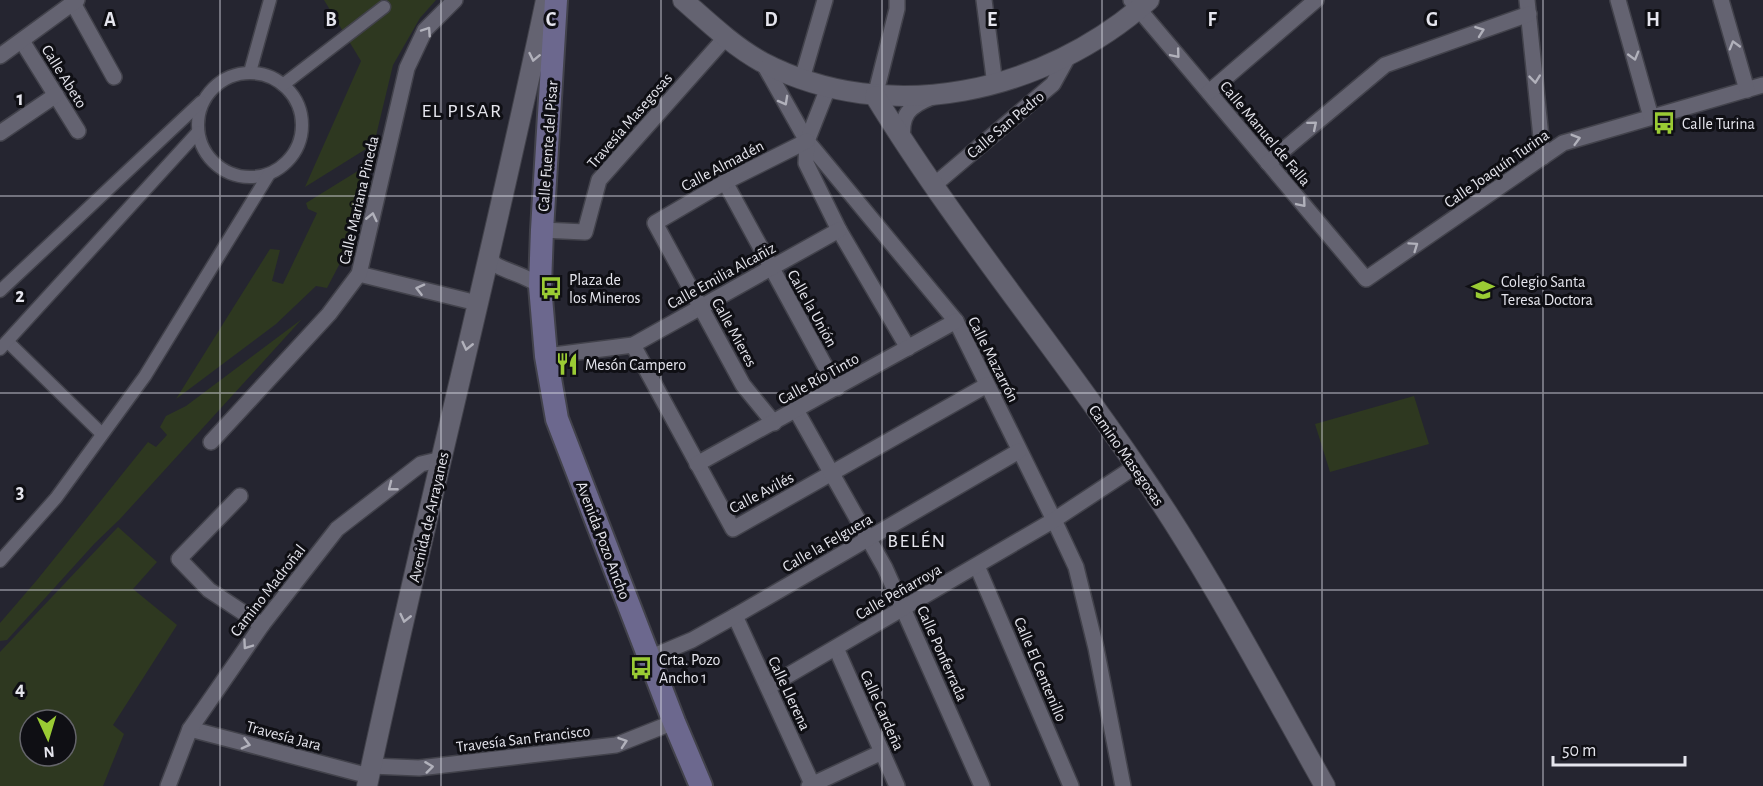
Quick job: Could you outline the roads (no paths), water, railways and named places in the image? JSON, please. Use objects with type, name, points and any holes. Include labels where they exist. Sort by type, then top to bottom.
[{"type":"main road","name":"Calle Fuente del Pisar","points":[[540,286],[554,2]]},
{"type":"main road","name":"Avenida Pozo Ancho","points":[[540,286],[546,356],[557,419],[701,786]]},
{"type":"street","points":[[250,72],[270,0]]},
{"type":"street","name":"Calle Mariana Pineda","points":[[211,442],[329,314],[359,274],[407,68],[425,30],[455,0]]},
{"type":"street","name":"Calle San Pedro","points":[[683,0],[726,37],[762,61],[828,88],[875,96],[934,96],[995,85],[1036,71],[1089,44],[1139,3]]},
{"type":"street","points":[[802,79],[825,0]]},
{"type":"street","points":[[875,96],[897,9],[897,0]]},
{"type":"street","points":[[984,0],[995,85]]},
{"type":"street","points":[[1209,92],[1316,0]]},
{"type":"street","points":[[1618,0],[1652,117]]},
{"type":"street","points":[[1721,0],[1747,90]]},
{"type":"street","points":[[0,56],[75,1],[114,77]]},
{"type":"street","points":[[540,286],[494,264],[489,248],[554,2]]},
{"type":"street","name":"Calle Manuel de Falla","points":[[1139,3],[1209,92],[1366,279]]},
{"type":"street","points":[[284,84],[384,7]]},
{"type":"street","points":[[1268,163],[1385,65],[1528,7],[1543,157]]},
{"type":"street","name":"Travesía Masegosas","points":[[541,238],[585,232],[599,180],[726,37]]},
{"type":"street","name":"Calle Abeto","points":[[22,41],[78,130]]},
{"type":"street","name":"Calle San Pedro","points":[[933,186],[1053,84],[1069,55]]},
{"type":"street","points":[[762,61],[807,141]]},
{"type":"street","points":[[0,291],[204,99],[216,85],[232,75],[262,73],[284,84],[294,96],[301,110],[303,126],[301,141],[283,166],[269,174],[253,178],[238,176],[223,170],[211,160],[202,147],[198,132],[198,115],[204,99]]},
{"type":"street","name":"Calle Joaquín Turina","points":[[1366,279],[1563,143],[1763,85]]},
{"type":"street","points":[[828,88],[807,141],[806,163],[839,230],[908,348]]},
{"type":"street","points":[[0,133],[56,95]]},
{"type":"street","name":"Camino Masegosas","points":[[875,96],[933,186],[1136,466],[1213,588],[1325,786]]},
{"type":"street","points":[[903,141],[902,126],[910,109],[918,102],[934,96]]},
{"type":"street","points":[[102,434],[4,346],[198,132]]},
{"type":"street","name":"Calle Almadén","points":[[655,223],[725,182],[807,141]]},
{"type":"street","name":"Calle Mazarrón","points":[[807,141],[956,321],[1054,519],[1076,567],[1082,588],[1124,786]]},
{"type":"street","points":[[0,561],[56,498],[145,376],[269,174]]},
{"type":"street","name":"Calle la Unión","points":[[725,182],[837,388]]},
{"type":"street","name":"Calle Mieres","points":[[655,223],[743,385],[774,423]]},
{"type":"street","name":"Calle Emilia Alcañiz","points":[[546,356],[633,345],[839,230]]},
{"type":"street","points":[[507,269],[523,266],[541,238]]},
{"type":"street","name":"Avenida de Arrayanes","points":[[369,776],[489,248]]},
{"type":"street","points":[[359,274],[477,303]]},
{"type":"street","name":"Calle Río Tinto","points":[[697,464],[956,321]]},
{"type":"street","name":"Calle Avilés","points":[[633,345],[733,529],[987,385]]},
{"type":"street","name":"Calle Ponferrada","points":[[796,410],[885,568],[982,786]]},
{"type":"street","name":"Calle la Felguera","points":[[649,658],[692,640],[735,616],[1019,451]]},
{"type":"street","name":"Camino Madroñal","points":[[168,786],[190,729],[262,625],[338,529],[421,464],[442,459]]},
{"type":"street","name":"Calle Peñarroya","points":[[768,687],[977,566],[1136,466]]},
{"type":"street","points":[[240,496],[179,559],[208,590],[262,625]]},
{"type":"street","name":"Calle El Centenillo","points":[[977,566],[1071,786]]},
{"type":"street","name":"Calle Llerena","points":[[735,616],[811,786]]},
{"type":"street","name":"Calle Cardeña","points":[[836,648],[897,786]]},
{"type":"street","name":"Travesía San Francisco","points":[[369,776],[616,745],[674,722]]},
{"type":"street","name":"Travesía Jara","points":[[190,729],[369,776]]},
{"type":"street","points":[[811,786],[882,752]]},
{"type":"place","name":"Calle Turina","points":[[1664,123]]},
{"type":"place","name":"Plaza de los Mineros","points":[[551,288]]},
{"type":"place","name":"Colegio Santa Teresa Doctora","points":[[1483,290]]},
{"type":"place","name":"Mesón Campero","points":[[567,364]]},
{"type":"place","name":"Crta. Pozo Ancho 1","points":[[641,668]]},
{"type":"district","name":"EL PISAR","points":[[462,110]]},
{"type":"district","name":"BELÉN","points":[[917,540]]}]
